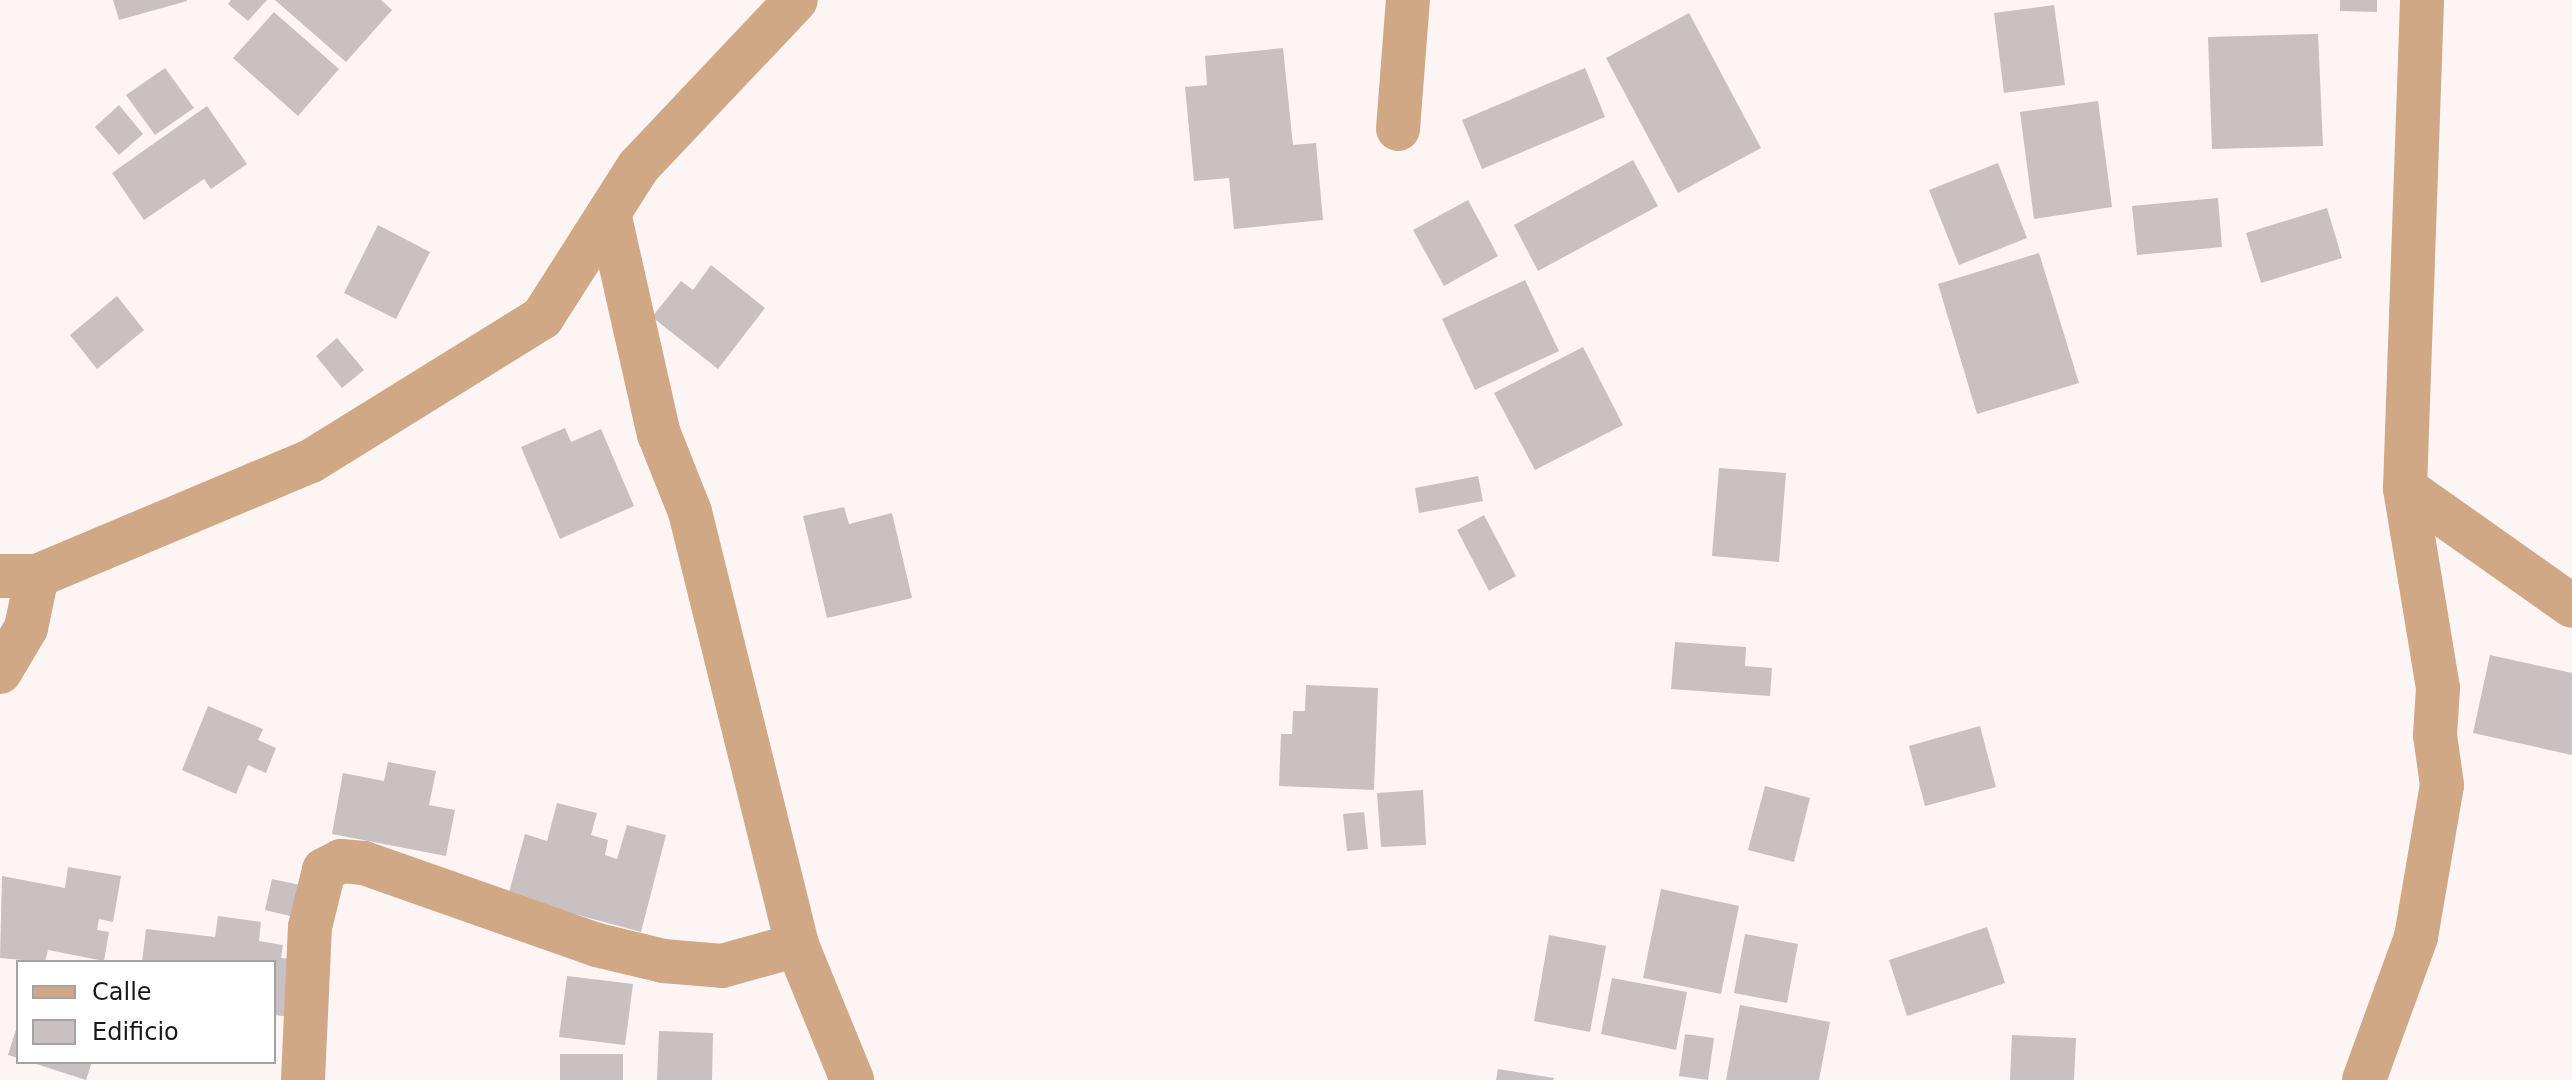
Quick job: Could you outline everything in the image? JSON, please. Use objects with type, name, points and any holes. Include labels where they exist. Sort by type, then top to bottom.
[{"type":"street","points":[[0,672],[26,628],[19,576],[311,461],[542,318],[639,166],[796,0]]},
{"type":"street","points":[[1398,129],[1408,0]]},
{"type":"street","points":[[2364,1080],[2416,937],[2442,785],[2435,735],[2438,688],[2405,488],[2422,0]]},
{"type":"street","points":[[609,213],[659,434],[690,512],[797,945],[852,1080]]},
{"type":"street","points":[[2405,488],[2572,606]]},
{"type":"street","points":[[303,1080],[310,927],[324,870],[341,861],[364,863],[597,945],[663,961],[722,966],[797,945]]},
{"type":"building","points":[[113,0],[187,0],[187,1],[119,20]]},
{"type":"building","points":[[231,0],[267,0],[248,21],[228,4]]},
{"type":"building","points":[[275,0],[381,0],[392,10],[346,62]]},
{"type":"building","points":[[2340,0],[2377,0],[2377,12],[2340,11]]},
{"type":"building","points":[[2054,5],[2065,85],[2004,93],[1994,13]]},
{"type":"building","points":[[274,12],[339,69],[298,116],[233,58]]},
{"type":"building","points":[[1689,13],[1761,148],[1678,193],[1606,58]]},
{"type":"building","points":[[2318,34],[2323,146],[2212,149],[2208,37]]},
{"type":"building","points":[[1283,48],[1293,145],[1316,143],[1323,220],[1234,229],[1229,178],[1194,181],[1185,87],[1207,85],[1205,56]]},
{"type":"building","points":[[165,68],[194,108],[155,135],[126,95]]},
{"type":"building","points":[[1585,68],[1605,117],[1482,169],[1462,120]]},
{"type":"building","points":[[2098,101],[2112,207],[2034,219],[2020,112]]},
{"type":"building","points":[[119,105],[143,134],[119,155],[95,127]]},
{"type":"building","points":[[207,106],[247,164],[211,189],[204,179],[144,220],[112,173]]},
{"type":"building","points":[[1633,160],[1658,206],[1538,271],[1514,225]]},
{"type":"building","points":[[1998,163],[2027,238],[1959,265],[1929,190]]},
{"type":"building","points":[[2218,198],[2222,247],[2137,255],[2132,206]]},
{"type":"building","points":[[1468,200],[1498,256],[1444,286],[1413,230]]},
{"type":"building","points":[[2327,208],[2342,258],[2261,283],[2246,233]]},
{"type":"building","points":[[378,225],[430,252],[396,319],[344,293]]},
{"type":"building","points":[[2039,253],[2079,383],[1977,414],[1938,284]]},
{"type":"building","points":[[711,265],[765,308],[718,369],[652,317],[681,281],[693,290]]},
{"type":"building","points":[[1525,280],[1559,351],[1475,390],[1442,319]]},
{"type":"building","points":[[117,296],[144,330],[97,369],[70,335]]},
{"type":"building","points":[[337,338],[364,370],[342,388],[316,356]]},
{"type":"building","points":[[1583,347],[1623,425],[1535,470],[1494,393]]},
{"type":"building","points":[[565,428],[571,442],[601,429],[634,506],[560,539],[521,447]]},
{"type":"building","points":[[1719,468],[1786,473],[1779,562],[1712,556]]},
{"type":"building","points":[[1478,476],[1483,501],[1419,513],[1415,488]]},
{"type":"building","points":[[844,507],[849,524],[892,513],[912,598],[827,618],[803,516]]},
{"type":"building","points":[[1484,515],[1516,576],[1489,591],[1457,530]]},
{"type":"building","points":[[1675,642],[1746,647],[1745,666],[1772,668],[1770,696],[1671,689]]},
{"type":"building","points":[[2490,655],[2572,673],[2572,755],[2473,733]]},
{"type":"building","points":[[1306,685],[1378,688],[1374,790],[1279,786],[1281,734],[1292,734],[1293,711],[1305,711]]},
{"type":"building","points":[[208,706],[263,729],[258,740],[276,748],[266,773],[248,765],[236,794],[182,770]]},
{"type":"building","points":[[1980,726],[1996,787],[1925,806],[1909,746]]},
{"type":"building","points":[[388,762],[436,771],[429,805],[455,810],[446,856],[332,834],[343,773],[384,781]]},
{"type":"building","points":[[1765,786],[1810,798],[1794,862],[1748,850]]},
{"type":"building","points":[[1423,790],[1426,845],[1381,847],[1377,793]]},
{"type":"building","points":[[557,803],[597,813],[591,835],[608,840],[605,855],[617,859],[627,825],[666,835],[641,932],[508,896],[525,834],[547,841]]},
{"type":"building","points":[[1364,812],[1368,849],[1347,851],[1343,814]]},
{"type":"building","points":[[68,867],[121,876],[113,922],[99,919],[97,930],[109,932],[104,960],[48,950],[46,960],[0,958],[2,876],[65,888]]},
{"type":"building","points":[[272,879],[314,888],[307,920],[265,910]]},
{"type":"building","points":[[1661,889],[1739,906],[1721,994],[1643,978]]},
{"type":"building","points":[[218,916],[261,922],[259,941],[283,945],[281,958],[298,960],[291,1017],[276,1015],[276,960],[142,960],[146,929],[215,937]]},
{"type":"building","points":[[1987,927],[2005,983],[1907,1016],[1889,960]]},
{"type":"building","points":[[1745,934],[1798,944],[1787,1003],[1734,993]]},
{"type":"building","points":[[1549,935],[1606,946],[1590,1032],[1534,1021]]},
{"type":"building","points":[[567,976],[633,984],[625,1045],[559,1037]]},
{"type":"building","points":[[1612,978],[1687,992],[1676,1050],[1601,1034]]},
{"type":"building","points":[[1740,1005],[1830,1022],[1819,1080],[1726,1080]]},
{"type":"building","points":[[16,1029],[16,1057],[8,1055]]},
{"type":"building","points":[[659,1031],[713,1033],[712,1080],[657,1080]]},
{"type":"building","points":[[1685,1034],[1714,1038],[1708,1080],[1679,1076]]},
{"type":"building","points":[[2012,1035],[2076,1038],[2074,1080],[2010,1080]]},
{"type":"building","points":[[560,1054],[623,1054],[623,1080],[560,1080]]},
{"type":"building","points":[[36,1064],[91,1064],[86,1080]]},
{"type":"building","points":[[1498,1069],[1554,1078],[1496,1080]]}]
